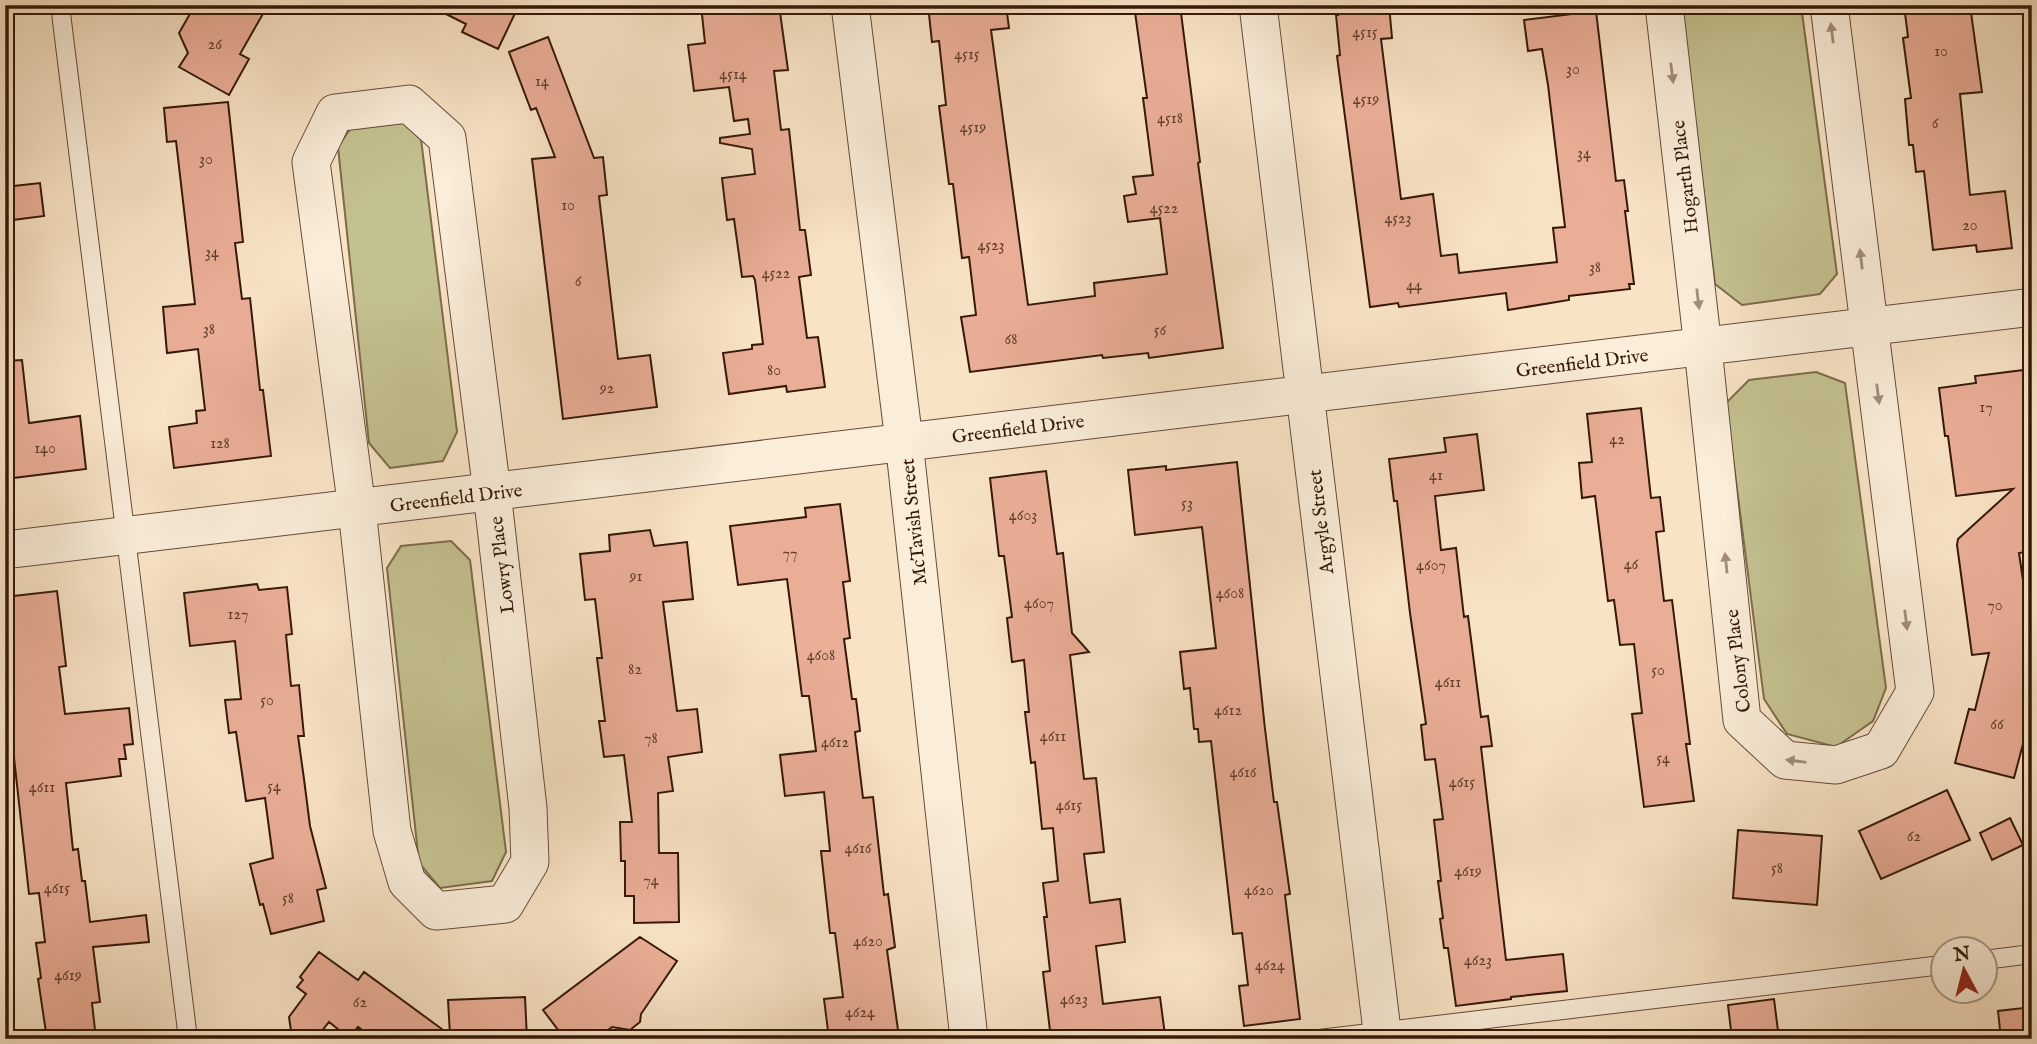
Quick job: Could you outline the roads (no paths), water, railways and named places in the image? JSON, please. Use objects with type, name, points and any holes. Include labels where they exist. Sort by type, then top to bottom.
[{"type":"street","name":"McTavish Street","points":[[850,5],[904,441],[969,1039]]},
{"type":"street","name":"Argyle Street","points":[[1258,5],[1382,1035]]},
{"type":"street","name":"Hogarth Place","points":[[1664,5],[1703,348]]},
{"type":"street","points":[[1829,5],[1870,327]]},
{"type":"street","name":"Lowry Place","points":[[409,104],[447,138],[492,492],[528,808],[530,862],[505,904],[436,911],[407,882],[392,831],[358,509],[311,162],[335,113],[409,104]]},
{"type":"street","name":"Greenfield Drive","points":[[5,550],[2032,307]]},
{"type":"street","name":"Colony Place","points":[[1703,348],[1742,720],[1785,760],[1836,765],[1881,750],[1915,692],[1870,327]]},
{"type":"lane","points":[[60,5],[188,1039]]},
{"type":"lane","points":[[1998,958],[2032,954]]},
{"type":"lane","points":[[1319,1039],[1382,1035],[1928,967]]}]
